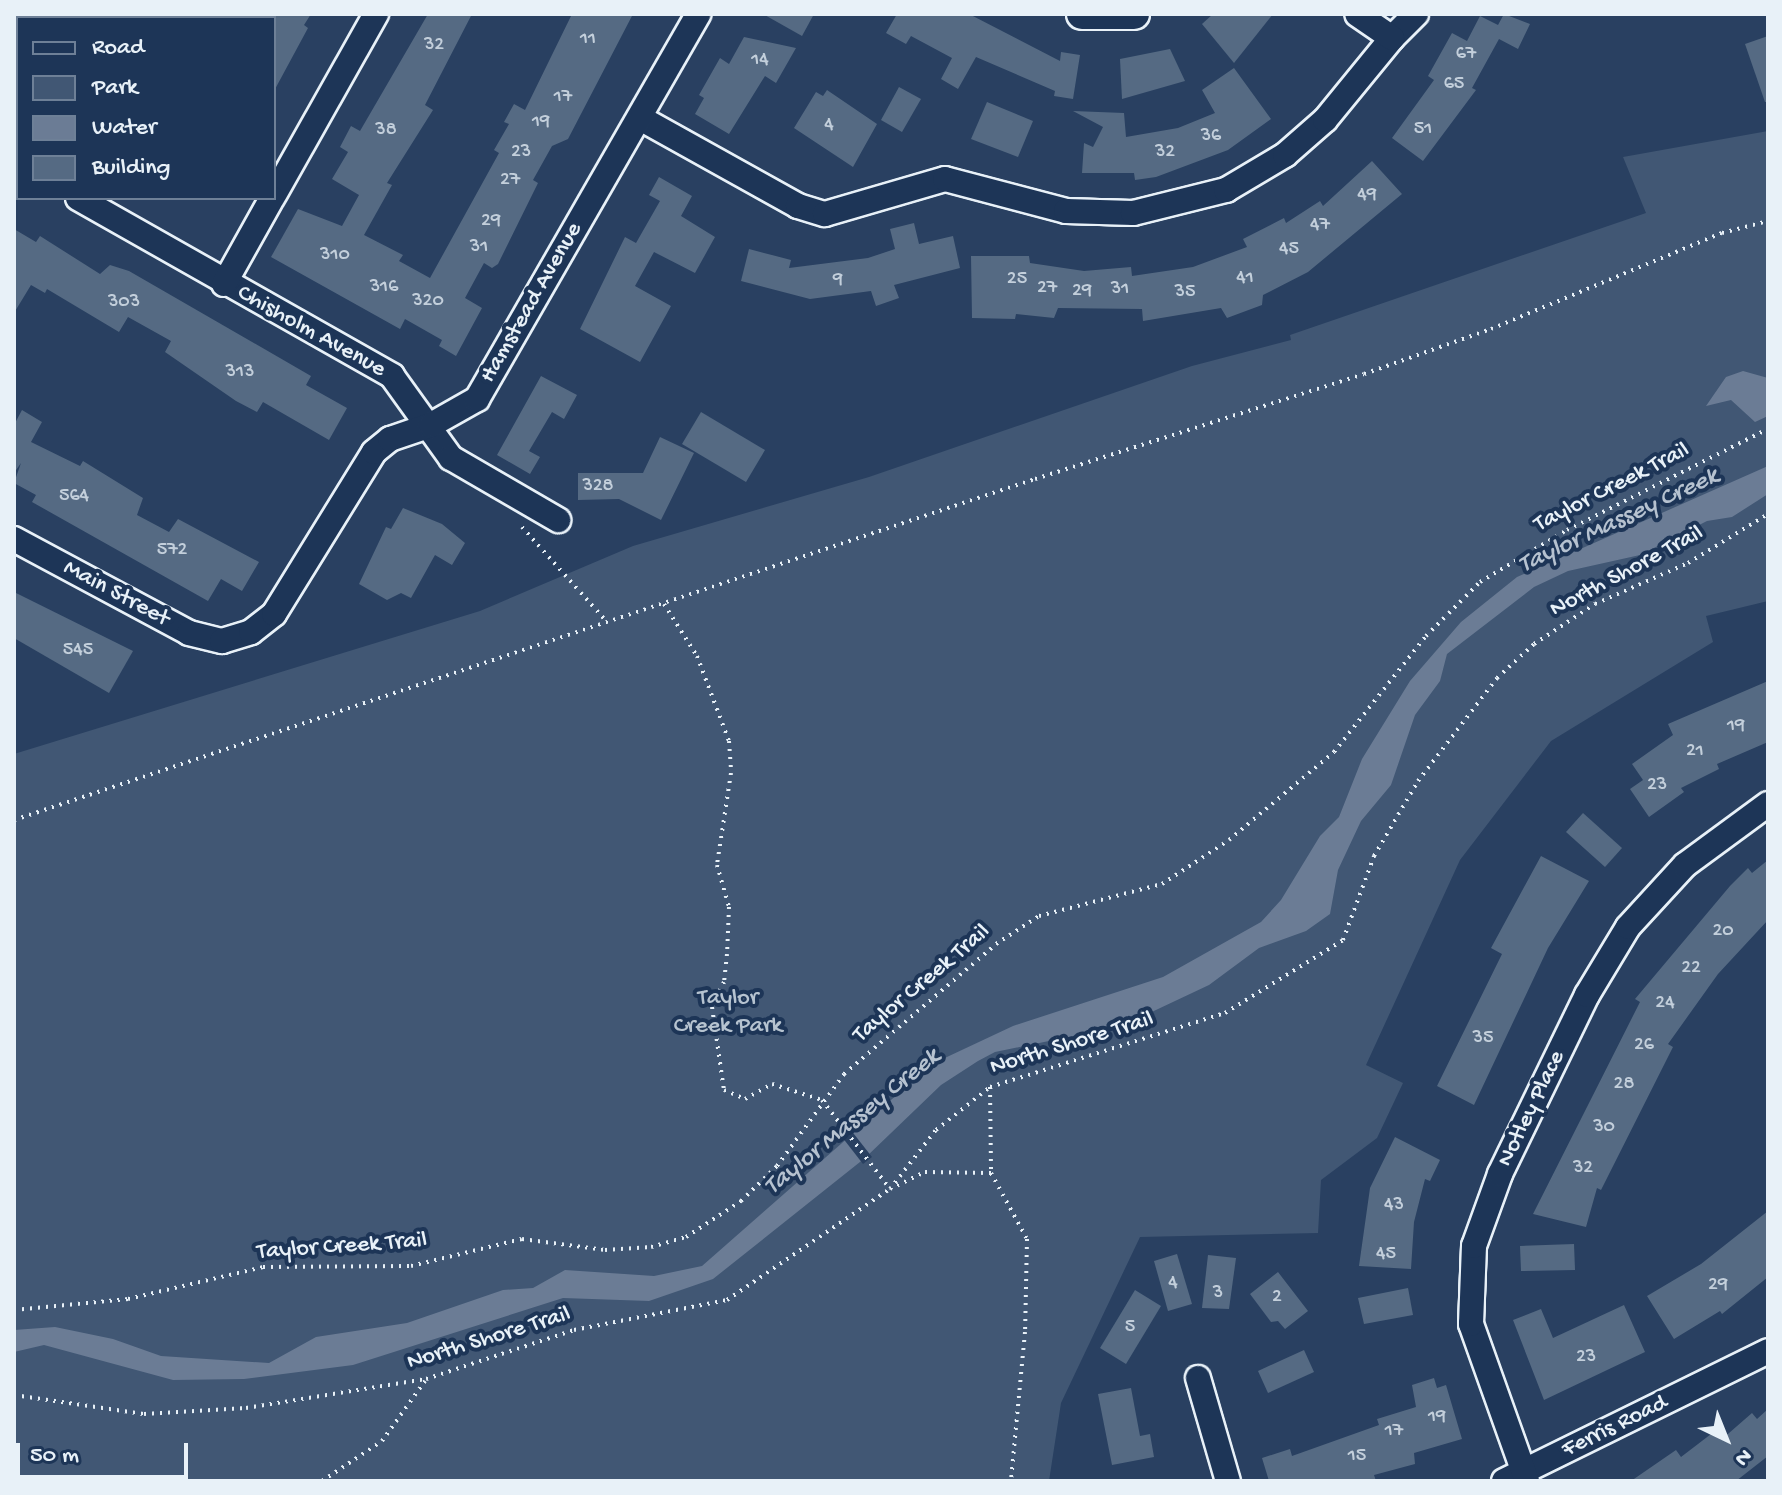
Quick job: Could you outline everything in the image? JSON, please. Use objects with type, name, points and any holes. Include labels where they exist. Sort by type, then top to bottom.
[{"type":"street","points":[[276,191],[376,14]]},
{"type":"street","name":"Hamstead Avenue","points":[[222,641],[251,632],[274,614],[374,452],[390,439],[431,425],[477,399],[698,14]]},
{"type":"street","points":[[1082,14],[1134,14]]},
{"type":"street","points":[[1357,14],[1392,38]]},
{"type":"street","points":[[640,118],[798,206],[825,214],[945,179],[1066,211],[1133,213],[1226,190],[1285,155],[1325,120],[1392,38],[1416,14]]},
{"type":"street","name":"Chisholm Avenue","points":[[81,200],[224,284],[392,376],[431,425],[451,458],[558,520]]},
{"type":"street","points":[[224,284],[271,200]]},
{"type":"street","name":"Main Street","points":[[14,539],[189,633],[222,641]]},
{"type":"street","name":"Notley Place","points":[[1518,1478],[1471,1324],[1474,1246],[1500,1174],[1587,995],[1628,927],[1685,865],[1768,804]]},
{"type":"street","name":"Ferris Road","points":[[1518,1478],[1768,1351]]},
{"type":"street","points":[[1198,1378],[1228,1481]]},
{"type":"path","points":[[14,820],[606,621],[1364,374],[1491,329],[1722,233],[1768,221]]},
{"type":"path","name":"Taylor Creek Trail","points":[[14,1310],[128,1299],[263,1267],[411,1266],[522,1239],[605,1250],[651,1247],[686,1237],[741,1201],[777,1166],[822,1100],[844,1074],[1016,930],[1062,909],[1162,884],[1229,840],[1334,752],[1426,636],[1480,582],[1544,541],[1768,429]]},
{"type":"path","name":"North Shore Trail","points":[[14,1395],[144,1414],[246,1408],[426,1379],[545,1338],[727,1300],[888,1186],[936,1130],[990,1087],[1225,1013],[1343,940],[1374,856],[1418,781],[1497,678],[1534,644],[1595,604],[1688,563],[1768,514]]},
{"type":"path","points":[[515,518],[606,621]]},
{"type":"path","points":[[664,604],[697,656],[729,741],[731,773],[717,865],[729,907],[724,982],[712,1007],[717,1068],[724,1090],[745,1099],[772,1084],[822,1100],[888,1186],[925,1172],[991,1173]]},
{"type":"path","points":[[990,1087],[991,1173],[1027,1239],[1025,1332],[1011,1481]]},
{"type":"path","points":[[322,1481],[382,1441],[426,1379]]},
{"type":"green space","name":"Taylor Creek Park","points":[[1768,131],[1768,601],[1706,616],[1713,642],[1551,741],[1460,860],[1366,1065],[1403,1083],[1377,1138],[1321,1180],[1318,1233],[1140,1237],[1061,1403],[1049,1481],[14,1481],[14,754],[480,611],[633,546],[869,477],[1192,366],[1291,340],[1290,335],[1646,213],[1623,157]]},
{"type":"water","points":[[1743,371],[1768,378],[1768,416],[1755,422],[1731,400],[1706,406],[1726,377]]},
{"type":"water","points":[[1768,466],[1768,494],[1732,517],[1707,521],[1640,555],[1568,571],[1534,587],[1447,654],[1440,681],[1415,715],[1391,785],[1361,821],[1338,870],[1330,914],[1306,931],[1259,948],[1209,985],[1122,1026],[995,1052],[978,1061],[941,1085],[865,1158],[713,1279],[649,1301],[563,1298],[353,1365],[244,1379],[173,1380],[44,1345],[14,1352],[14,1330],[55,1327],[113,1339],[161,1356],[269,1363],[316,1337],[407,1323],[503,1290],[533,1288],[565,1270],[654,1276],[702,1266],[932,1064],[1013,1026],[1163,977],[1261,922],[1281,900],[1320,836],[1339,817],[1362,759],[1410,681],[1461,622],[1517,577]]},
{"type":"pier","points":[[850,1129],[872,1157],[863,1164],[842,1137]]},
{"type":"building","points":[[311,14],[304,25],[308,28],[276,87],[276,16]]},
{"type":"building","points":[[428,14],[472,14],[425,105],[433,110],[387,183],[392,185],[364,235],[403,255],[399,261],[430,278],[499,153],[494,150],[509,124],[504,122],[514,104],[525,110],[572,14],[633,14],[568,139],[552,146],[533,180],[538,183],[498,264],[492,268],[484,263],[465,298],[482,308],[456,356],[439,346],[442,340],[405,319],[400,329],[271,257],[298,209],[342,226],[359,195],[332,179],[348,152],[340,147],[351,126],[360,131]]},
{"type":"building","points":[[763,14],[814,14],[802,36]]},
{"type":"building","points":[[897,14],[969,14],[1060,61],[1061,52],[1080,55],[1073,99],[1054,96],[1055,91],[976,57],[958,89],[941,79],[952,58],[911,36],[906,44],[886,33]]},
{"type":"building","points":[[1213,14],[1273,14],[1234,63],[1202,24]]},
{"type":"building","points":[[1504,14],[1530,24],[1518,49],[1499,39],[1472,88],[1476,90],[1423,161],[1392,138],[1434,80],[1428,76],[1452,33],[1467,41],[1480,16],[1498,25]]},
{"type":"building","points":[[1768,36],[1768,102],[1765,102],[1745,44]]},
{"type":"building","points":[[744,37],[796,48],[776,83],[765,76],[729,134],[695,114],[704,98],[699,95],[720,58],[729,64]]},
{"type":"building","points":[[1170,49],[1185,81],[1122,99],[1120,59]]},
{"type":"building","points":[[1234,68],[1271,119],[1228,150],[1156,177],[1135,180],[1134,173],[1082,173],[1084,143],[1093,147],[1103,127],[1073,111],[1124,113],[1126,137],[1178,128],[1215,113],[1202,90]]},
{"type":"building","points":[[899,87],[921,99],[902,132],[881,120]]},
{"type":"building","points":[[827,90],[877,124],[853,167],[794,128],[816,92],[823,96]]},
{"type":"building","points":[[987,102],[1033,121],[1018,157],[971,139]]},
{"type":"building","points":[[1372,161],[1402,194],[1308,272],[1263,295],[1262,305],[1227,318],[1221,308],[1143,321],[1142,309],[1058,308],[1054,318],[1016,314],[1015,319],[972,318],[971,256],[1029,256],[1030,263],[1084,271],[1131,267],[1132,276],[1193,267],[1247,247],[1243,239],[1284,218],[1286,223],[1320,201],[1323,206]]},
{"type":"building","points":[[659,177],[692,196],[681,216],[715,237],[695,273],[654,252],[635,286],[671,306],[640,362],[580,329],[625,237],[636,243],[660,201],[649,195]]},
{"type":"building","points":[[914,223],[919,244],[953,236],[960,268],[894,285],[899,298],[876,306],[871,291],[810,299],[741,281],[749,249],[791,260],[789,268],[868,258],[895,249],[890,229]]},
{"type":"building","points":[[14,229],[36,242],[40,236],[100,274],[110,265],[129,271],[311,376],[306,385],[347,408],[329,440],[263,402],[257,412],[236,401],[165,352],[171,341],[128,317],[119,332],[47,289],[45,293],[31,285],[14,313]]},
{"type":"building","points":[[541,376],[577,395],[564,419],[552,412],[529,451],[540,457],[530,474],[497,455]]},
{"type":"building","points":[[22,410],[42,422],[31,442],[80,466],[83,461],[143,498],[137,515],[169,532],[178,519],[259,562],[242,591],[221,579],[208,601],[32,502],[36,495],[14,483],[21,463],[14,473],[14,425]]},
{"type":"building","points":[[701,412],[765,450],[746,482],[682,444]]},
{"type":"building","points":[[660,437],[694,453],[661,520],[619,499],[578,500],[578,473],[643,473]]},
{"type":"building","points":[[403,508],[442,524],[465,543],[452,565],[435,555],[411,598],[401,593],[387,600],[359,584],[386,527],[391,529]]},
{"type":"building","points":[[14,592],[133,651],[109,693],[14,638]]},
{"type":"building","points":[[1768,681],[1768,742],[1717,764],[1719,769],[1681,788],[1684,792],[1649,817],[1630,789],[1643,780],[1632,764],[1673,735],[1668,724]]},
{"type":"building","points":[[1583,813],[1622,848],[1605,867],[1566,832]]},
{"type":"building","points":[[1541,856],[1589,881],[1548,948],[1474,1105],[1437,1086],[1502,954],[1491,948]]},
{"type":"building","points":[[1768,860],[1768,920],[1718,974],[1668,1044],[1673,1047],[1601,1190],[1597,1188],[1586,1227],[1533,1214],[1640,1002],[1635,999],[1730,886],[1748,868],[1752,873]]},
{"type":"building","points":[[1395,1137],[1440,1160],[1430,1181],[1425,1179],[1414,1222],[1411,1269],[1359,1266],[1370,1188]]},
{"type":"building","points":[[1768,1211],[1768,1277],[1722,1314],[1720,1311],[1674,1339],[1647,1296],[1701,1264]]},
{"type":"building","points":[[1574,1244],[1575,1270],[1521,1271],[1520,1246]]},
{"type":"building","points":[[1177,1254],[1192,1304],[1168,1311],[1154,1261]]},
{"type":"building","points":[[1208,1255],[1236,1258],[1229,1309],[1202,1308]]},
{"type":"building","points":[[1278,1272],[1308,1311],[1285,1329],[1278,1321],[1271,1322],[1250,1294]]},
{"type":"building","points":[[1408,1288],[1413,1315],[1364,1324],[1358,1298]]},
{"type":"building","points":[[1135,1290],[1161,1306],[1126,1364],[1100,1348]]},
{"type":"building","points":[[1624,1305],[1645,1352],[1544,1400],[1513,1320],[1541,1309],[1553,1338]]},
{"type":"building","points":[[1304,1350],[1314,1372],[1268,1393],[1258,1371]]},
{"type":"building","points":[[1434,1378],[1437,1388],[1446,1385],[1462,1439],[1414,1453],[1415,1464],[1374,1475],[1376,1481],[1269,1481],[1262,1458],[1290,1449],[1292,1456],[1379,1425],[1377,1419],[1416,1407],[1412,1385]]},
{"type":"building","points":[[1131,1388],[1140,1436],[1150,1434],[1154,1457],[1112,1465],[1098,1394]]},
{"type":"building","points":[[1768,1409],[1768,1456],[1736,1481],[1631,1481],[1676,1450],[1681,1457],[1715,1431],[1721,1440],[1752,1413],[1757,1419]]},
{"type":"water label","name":"Taylor Massey Creek","points":[[1619,522]]},
{"type":"water label","name":"Taylor Massey Creek","points":[[853,1123]]}]
